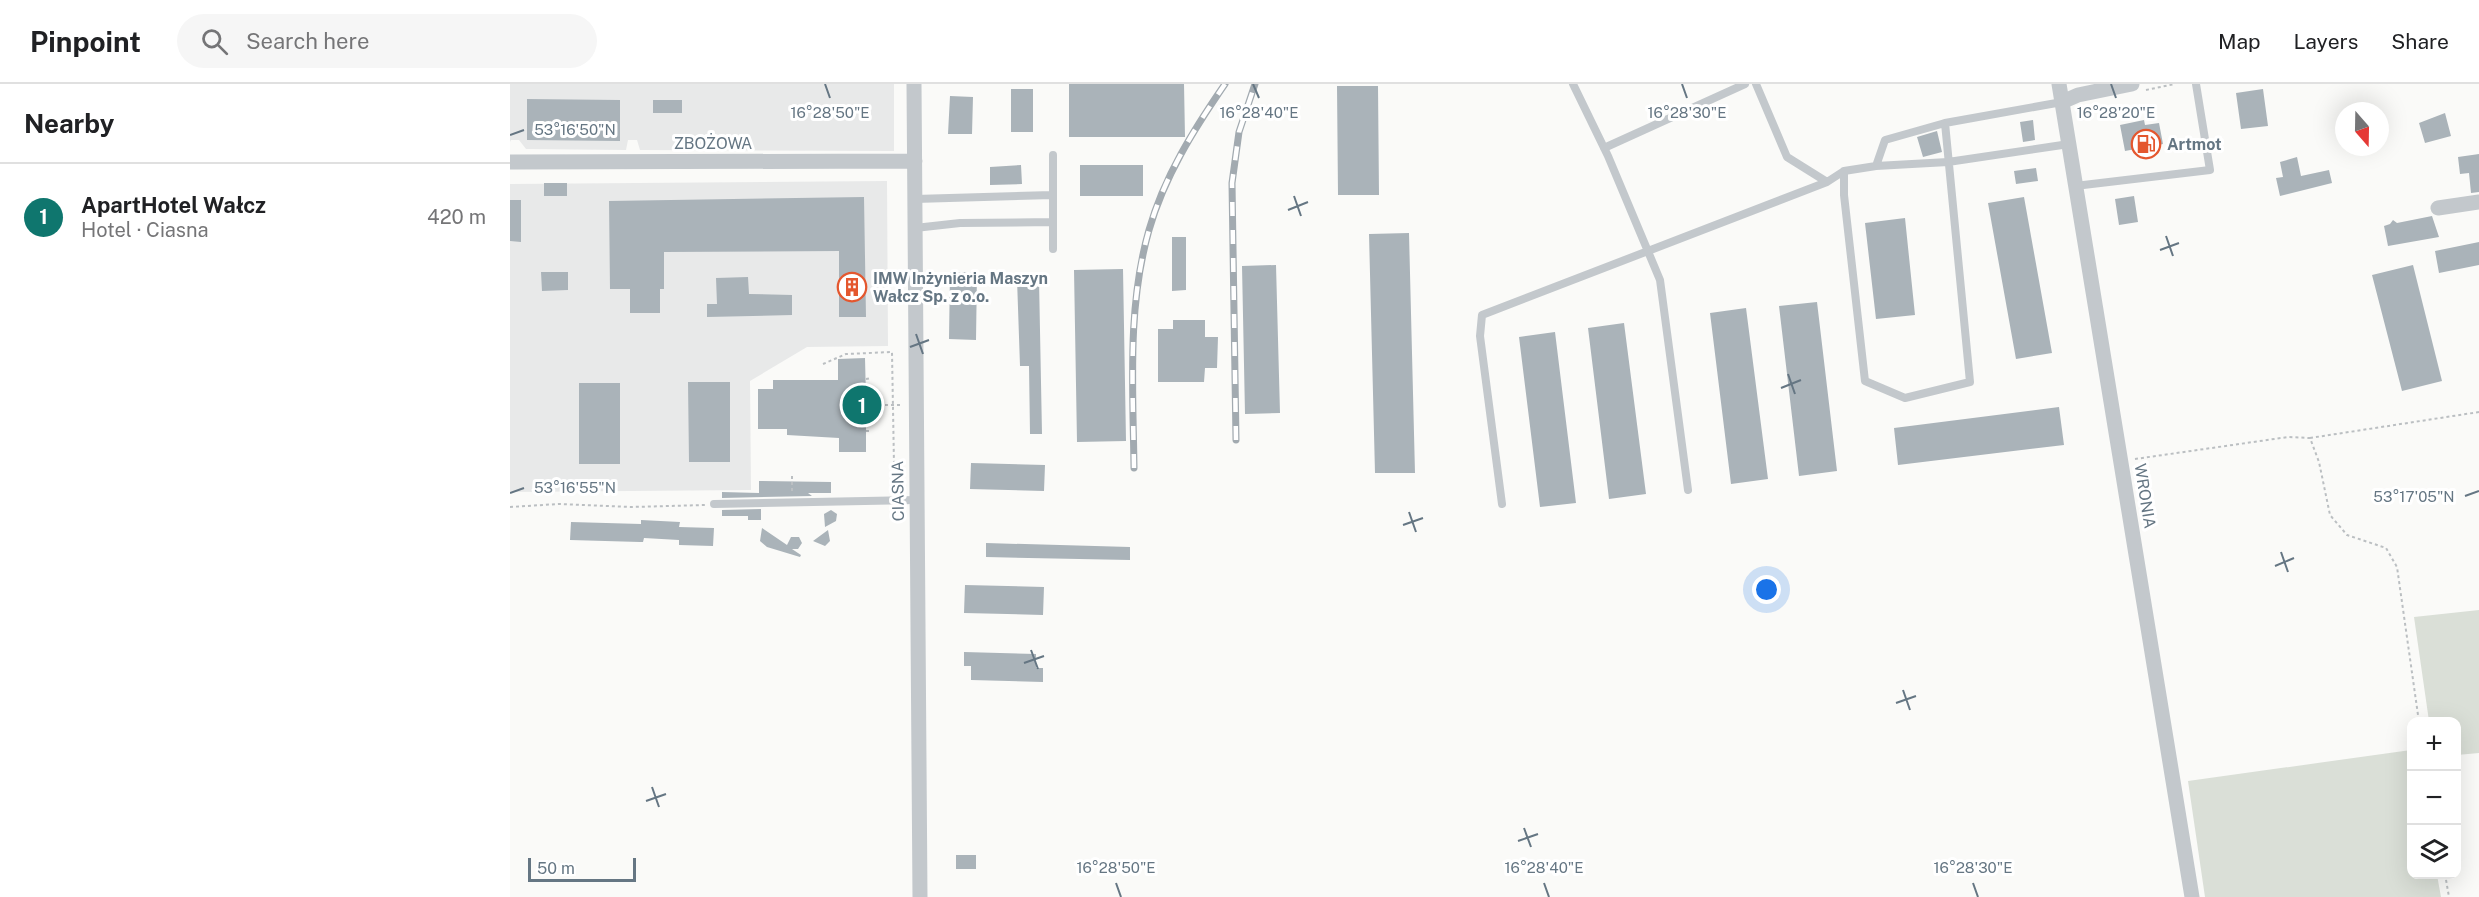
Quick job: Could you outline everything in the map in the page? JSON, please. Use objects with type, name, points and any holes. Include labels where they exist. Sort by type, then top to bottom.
[{"type":"street","name":"CIASNA","points":[[914,84],[920,897]]},
{"type":"street","name":"WRONIA","points":[[2059,84],[2192,897]]},
{"type":"street","points":[[2062,102],[2078,95],[2132,84]]},
{"type":"street","name":"ZBOŻOWA","points":[[510,162],[915,161]]},
{"type":"street","points":[[2438,208],[2479,202]]},
{"type":"lane","points":[[1573,84],[1604,148],[1660,280],[1688,490]]},
{"type":"lane","points":[[1604,148],[1745,84]]},
{"type":"lane","points":[[1756,84],[1787,157],[1827,182]]},
{"type":"lane","points":[[2075,186],[2210,170],[2196,84]]},
{"type":"lane","points":[[1876,166],[1885,140],[1945,123],[2062,102]]},
{"type":"lane","points":[[1844,171],[1844,195],[1865,381],[1905,398],[1970,382],[1945,123]]},
{"type":"lane","points":[[1502,504],[1480,336],[1482,315],[1827,182],[1844,171],[1876,166],[1948,162],[2069,144]]},
{"type":"lane","points":[[1053,155],[1053,249]]},
{"type":"lane","points":[[915,199],[1052,195]]},
{"type":"lane","points":[[915,228],[960,223],[1053,222]]},
{"type":"lane","points":[[714,504],[916,500]]},
{"type":"path","points":[[823,364],[846,354],[892,352],[894,464]]},
{"type":"path","points":[[866,379],[871,378]]},
{"type":"path","points":[[869,402],[880,402],[885,405]]},
{"type":"path","points":[[869,408],[915,404]]},
{"type":"path","points":[[2121,461],[2288,437],[2310,438],[2479,412]]},
{"type":"path","points":[[866,431],[872,431]]},
{"type":"path","points":[[2310,438],[2319,462],[2330,515],[2347,535],[2386,548],[2397,567],[2417,717]]},
{"type":"path","points":[[792,476],[792,502]]},
{"type":"path","points":[[510,507],[558,504],[631,507],[714,504]]},
{"type":"path","points":[[2446,879],[2449,897]]},
{"type":"shaded area","points":[[510,84],[894,84],[894,151],[640,150],[637,140],[628,140],[626,150],[526,149],[519,140],[510,142]]},
{"type":"shaded area","points":[[887,181],[888,346],[807,347],[750,381],[751,490],[510,492],[510,184]]},
{"type":"shaded area","points":[[2479,610],[2479,753],[2461,755],[2461,717],[2428,717],[2414,617]]},
{"type":"shaded area","points":[[2407,751],[2407,879],[2438,879],[2441,897],[2205,897],[2188,781]]},
{"type":"building","points":[[1069,84],[1184,84],[1185,137],[1069,137]]},
{"type":"building","points":[[1337,86],[1378,86],[1379,195],[1338,195]]},
{"type":"building","points":[[1011,89],[1033,89],[1033,132],[1011,132]]},
{"type":"building","points":[[2263,89],[2268,126],[2241,129],[2236,93]]},
{"type":"building","points":[[950,96],[973,97],[972,134],[948,134]]},
{"type":"building","points":[[527,99],[620,100],[620,141],[527,140]]},
{"type":"building","points":[[653,100],[682,100],[682,113],[653,113]]},
{"type":"building","points":[[2445,113],[2451,136],[2425,143],[2419,123]]},
{"type":"building","points":[[2033,120],[2035,140],[2023,142],[2020,122]]},
{"type":"building","points":[[2144,120],[2145,125],[2159,123],[2163,144],[2125,151],[2120,125]]},
{"type":"building","points":[[1937,131],[1942,152],[1923,157],[1917,137]]},
{"type":"building","points":[[2479,154],[2479,192],[2471,193],[2469,173],[2460,174],[2458,157]]},
{"type":"building","points":[[2297,157],[2301,176],[2329,170],[2332,183],[2280,196],[2276,178],[2283,177],[2280,162]]},
{"type":"building","points":[[1021,165],[1022,184],[990,185],[990,167]]},
{"type":"building","points":[[1080,165],[1143,165],[1143,196],[1080,196]]},
{"type":"building","points":[[2036,168],[2038,181],[2016,184],[2014,171]]},
{"type":"building","points":[[544,183],[567,183],[567,196],[544,196]]},
{"type":"building","points":[[2134,196],[2138,222],[2119,225],[2115,199]]},
{"type":"building","points":[[864,197],[866,317],[839,317],[839,251],[664,252],[664,289],[660,289],[660,313],[630,313],[630,289],[610,289],[609,201]]},
{"type":"building","points":[[2024,197],[2052,353],[2016,359],[1988,203]]},
{"type":"building","points":[[510,200],[521,200],[521,242],[510,241]]},
{"type":"building","points":[[2432,216],[2439,237],[2388,246],[2384,226],[2393,220],[2397,223]]},
{"type":"building","points":[[1905,218],[1915,315],[1876,319],[1865,223]]},
{"type":"building","points":[[1409,233],[1415,473],[1375,473],[1369,234]]},
{"type":"building","points":[[1172,237],[1186,237],[1186,290],[1172,291]]},
{"type":"building","points":[[2479,242],[2479,265],[2439,273],[2435,251]]},
{"type":"building","points":[[1276,265],[1280,413],[1245,414],[1242,266]]},
{"type":"building","points":[[2413,265],[2442,381],[2402,391],[2372,275]]},
{"type":"building","points":[[1123,269],[1126,441],[1077,442],[1074,270]]},
{"type":"building","points":[[541,272],[568,272],[568,290],[542,291]]},
{"type":"building","points":[[950,272],[977,272],[976,340],[949,339]]},
{"type":"building","points":[[748,277],[749,294],[792,295],[792,315],[707,317],[707,304],[717,304],[716,278]]},
{"type":"building","points":[[1017,279],[1039,279],[1042,434],[1030,434],[1029,366],[1020,366]]},
{"type":"building","points":[[1817,302],[1837,471],[1799,476],[1779,306]]},
{"type":"building","points":[[1746,308],[1768,479],[1731,484],[1710,313]]},
{"type":"building","points":[[1173,320],[1205,320],[1205,337],[1218,337],[1217,368],[1205,368],[1204,382],[1158,382],[1158,329],[1173,329]]},
{"type":"building","points":[[1624,323],[1646,494],[1609,499],[1588,328]]},
{"type":"building","points":[[1555,332],[1576,503],[1540,507],[1519,337]]},
{"type":"building","points":[[865,358],[866,398],[869,398],[869,412],[866,412],[866,452],[839,452],[839,438],[787,435],[787,429],[758,429],[758,389],[773,389],[773,380],[838,380],[838,359]]},
{"type":"building","points":[[688,382],[730,382],[730,462],[689,462]]},
{"type":"building","points":[[579,383],[620,383],[620,464],[579,464]]},
{"type":"building","points":[[2059,407],[2064,445],[1898,465],[1894,428]]},
{"type":"building","points":[[971,463],[1045,465],[1044,491],[970,489]]},
{"type":"building","points":[[759,481],[831,482],[831,493],[808,493],[812,496],[722,498],[722,492],[759,493]]},
{"type":"building","points":[[761,509],[761,520],[748,520],[748,516],[722,516],[722,510]]},
{"type":"building","points":[[831,510],[837,514],[836,521],[825,527],[824,514]]},
{"type":"building","points":[[641,520],[680,522],[679,527],[714,528],[713,546],[679,545],[679,540],[644,538],[643,542],[570,540],[571,522],[641,524]]},
{"type":"building","points":[[762,528],[787,545],[791,537],[799,537],[802,543],[798,549],[792,549],[801,555],[800,557],[767,547],[760,541]]},
{"type":"building","points":[[828,530],[830,541],[825,546],[813,541]]},
{"type":"building","points":[[986,543],[1130,547],[1130,560],[986,557]]},
{"type":"building","points":[[965,585],[1044,587],[1043,615],[964,613]]},
{"type":"building","points":[[964,652],[1036,654],[1036,668],[1043,668],[1043,682],[971,680],[971,666],[964,666]]},
{"type":"building","points":[[956,855],[976,855],[976,869],[956,869]]},
{"type":"railway","points":[[1134,468],[1134,318],[1142,259],[1155,210],[1171,172],[1202,118],[1225,84]]},
{"type":"railway","points":[[1236,440],[1232,183],[1239,132],[1255,84]]},
{"type":"place","name":"Artmot","points":[[2146,144]]},
{"type":"place","name":"IMW Inżynieria Maszyn Wałcz Sp. z o.o.","points":[[852,287]]},
{"type":"place","name":"ApartHotel Wałcz","points":[[862,405]]}]
